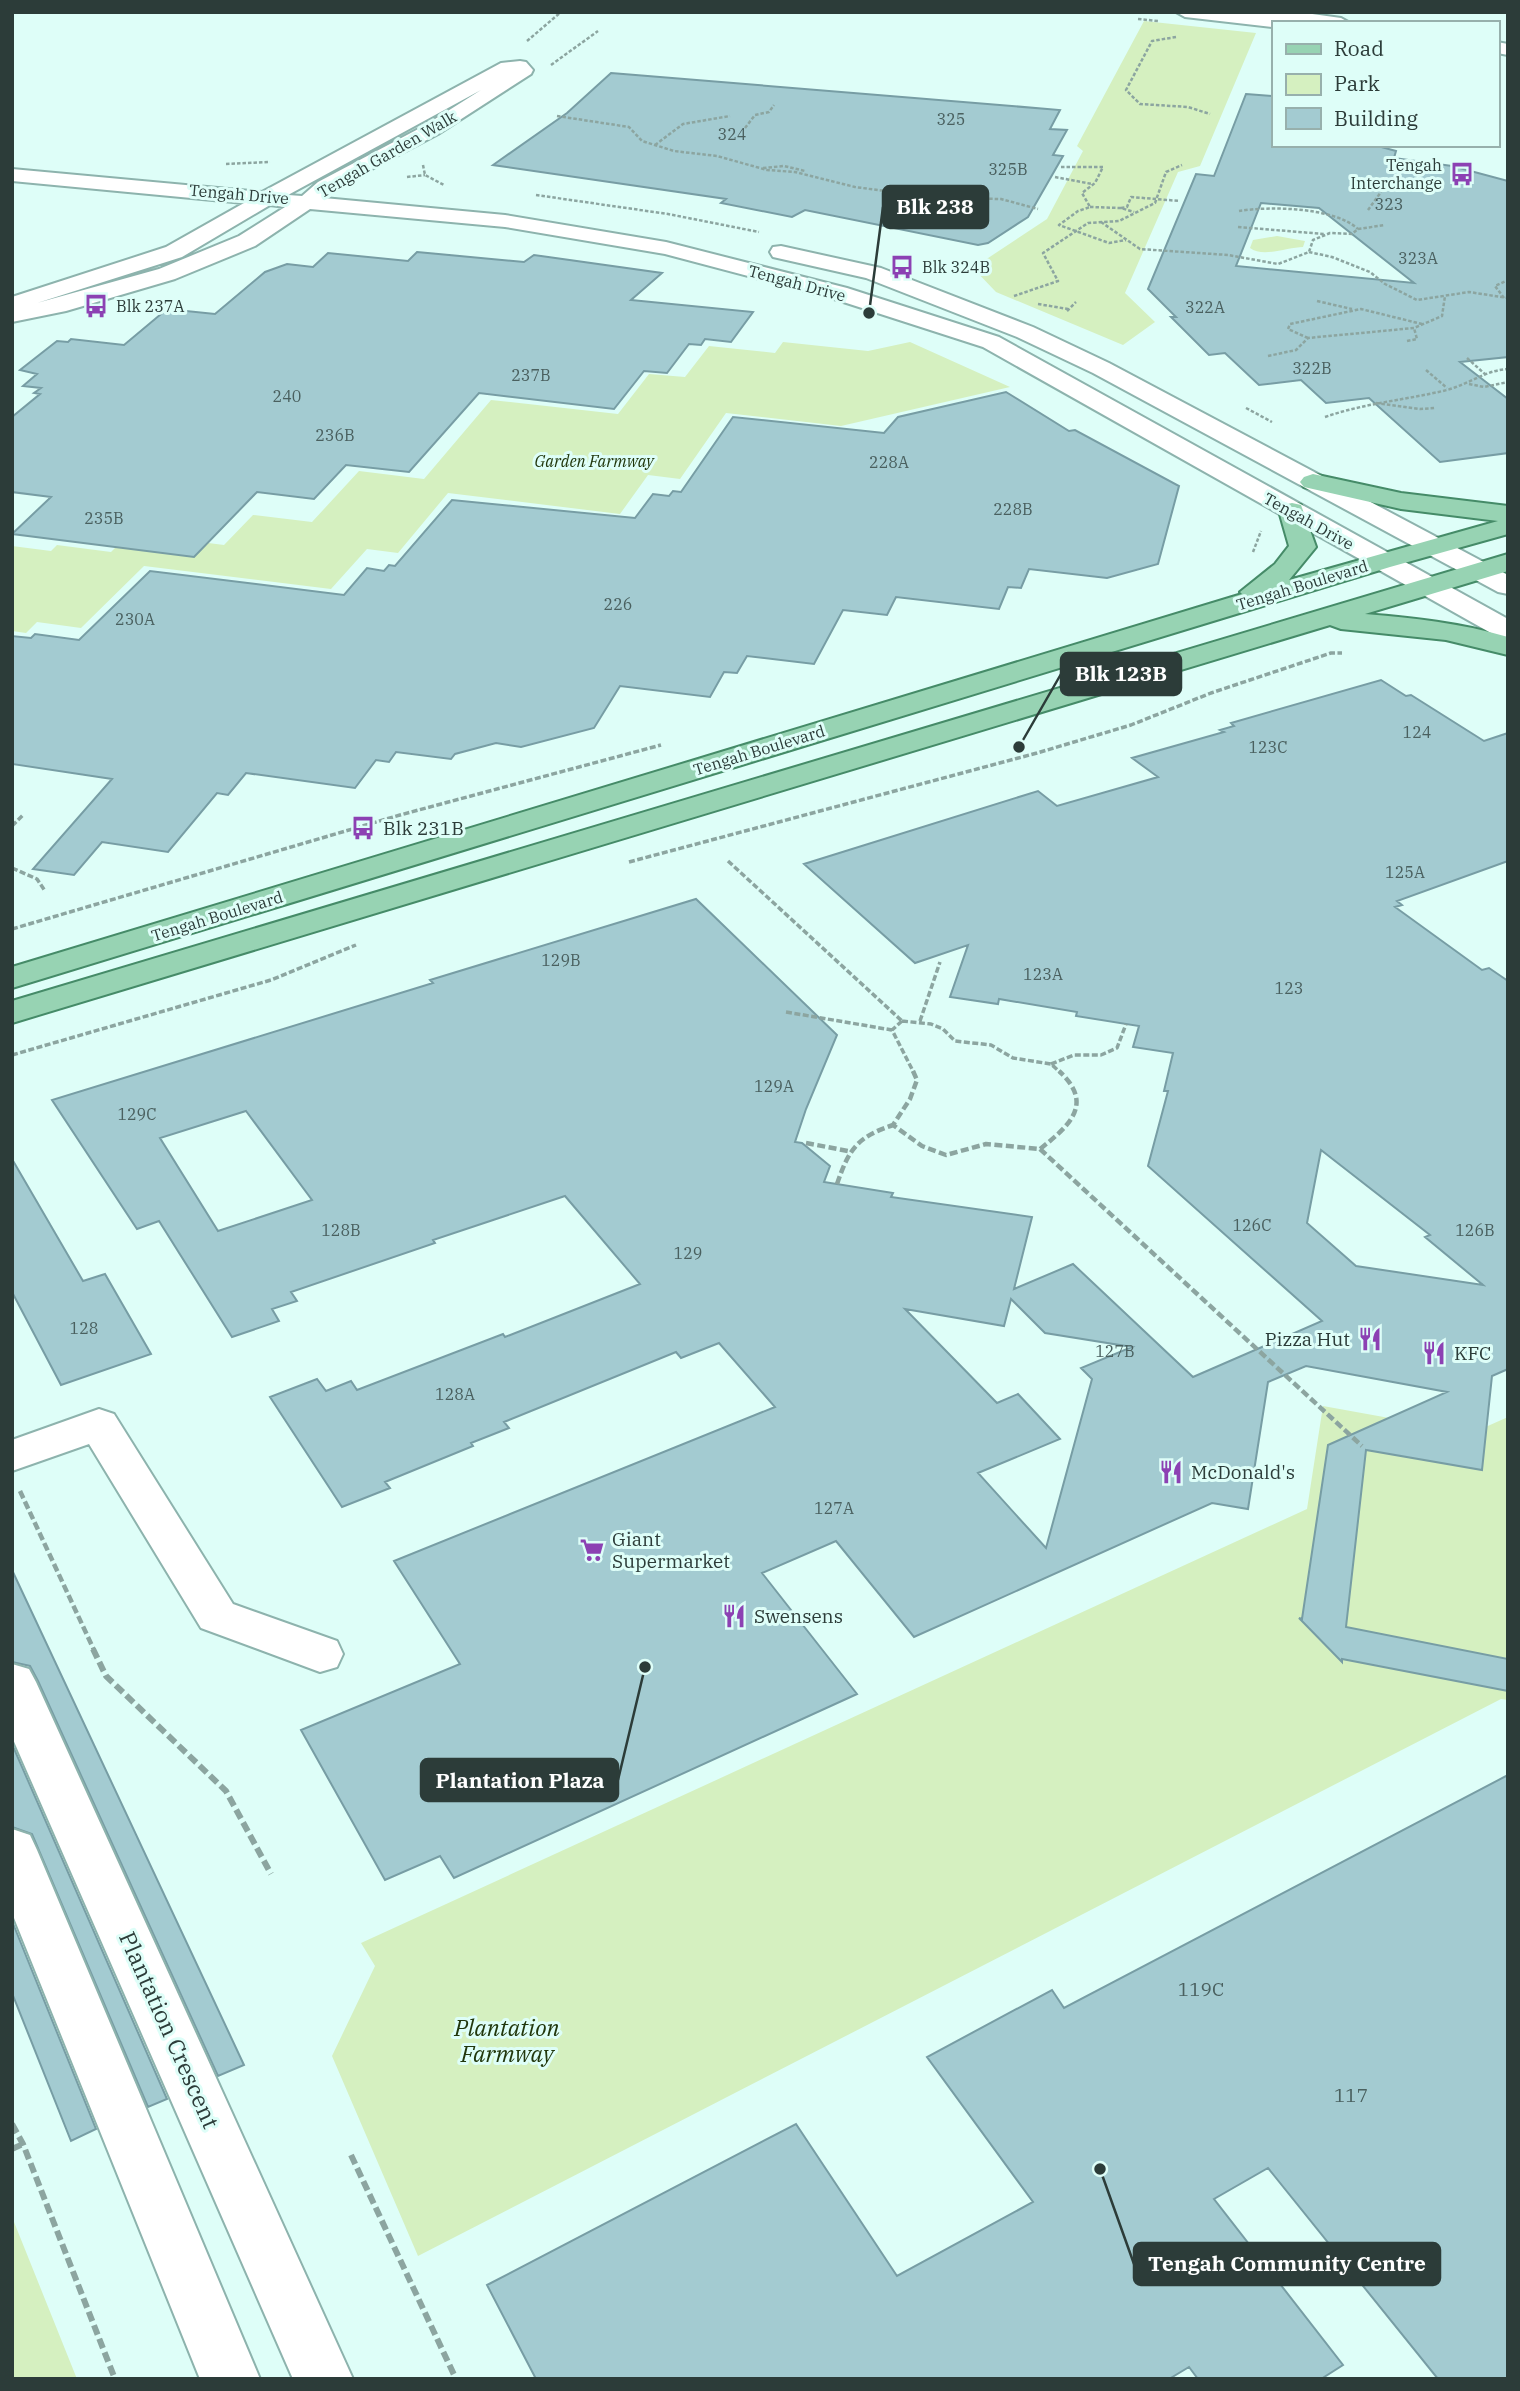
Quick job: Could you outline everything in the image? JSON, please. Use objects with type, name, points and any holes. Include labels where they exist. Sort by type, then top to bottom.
[{"type":"main road","points":[[1313,482],[1401,501],[1508,514]]},
{"type":"main road","points":[[1235,605],[1286,570],[1303,547],[1292,512]]},
{"type":"main road","name":"Tengah Boulevard","points":[[16,1004],[1235,605],[1508,526]]},
{"type":"main road","name":"Tengah Boulevard","points":[[16,1004],[1321,620],[1508,562]]},
{"type":"main road","points":[[1321,620],[1480,636],[1508,646]]},
{"type":"street","points":[[1185,12],[1272,22]]},
{"type":"street","points":[[1254,12],[1325,21]]},
{"type":"street","name":"Tengah Garden Walk","points":[[12,304],[174,252],[273,197],[285,171],[364,147],[515,68],[480,100],[325,186],[308,201],[247,241],[167,274],[58,306],[12,315]]},
{"type":"street","points":[[394,150],[390,165],[396,176]]},
{"type":"street","name":"Tengah Drive","points":[[12,158],[177,173],[285,171],[325,186],[445,203],[606,217],[695,233]]},
{"type":"street","points":[[177,173],[212,169]]},
{"type":"street","name":"Tengah Drive","points":[[12,175],[308,201],[445,203],[505,221],[666,248],[839,293],[991,342],[1508,631]]},
{"type":"street","points":[[161,188],[200,208],[205,217],[206,235]]},
{"type":"street","points":[[247,241],[313,225],[445,203]]},
{"type":"street","name":"Tengah Drive","points":[[759,247],[873,273],[1025,331],[1101,368],[1508,586]]},
{"type":"street","points":[[15,1471],[99,1424],[217,1616],[320,1654]]},
{"type":"street","name":"Plantation Crescent","points":[[12,1682],[323,2379]]},
{"type":"street","points":[[12,1850],[230,2379]]},
{"type":"path","points":[[519,48],[561,12]]},
{"type":"path","points":[[545,69],[598,31]]},
{"type":"path","points":[[1180,37],[1152,41],[1126,90],[1140,104],[1188,107],[1210,114]]},
{"type":"path","points":[[745,128],[755,115],[769,112],[774,105]]},
{"type":"path","points":[[557,116],[629,127],[642,141],[674,151],[718,156],[759,168],[795,172],[855,187],[913,192],[936,198],[1002,199],[1038,209]]},
{"type":"path","points":[[654,145],[683,124],[730,116]]},
{"type":"path","points":[[1004,300],[1058,281],[1042,253],[1088,223],[1119,221],[1155,203],[1166,172],[1182,165]]},
{"type":"path","points":[[759,168],[784,166],[805,171]]},
{"type":"path","points":[[1061,167],[1103,167],[1092,184],[1082,193],[1090,207]]},
{"type":"path","points":[[212,169],[285,171]]},
{"type":"path","points":[[1055,177],[1092,184]]},
{"type":"path","points":[[1368,211],[1381,192]]},
{"type":"path","points":[[1121,208],[1126,207],[1131,197],[1180,201]]},
{"type":"path","points":[[1126,240],[1109,243],[1059,225],[1078,211],[1090,207],[1121,208],[1135,213]]},
{"type":"path","points":[[1239,211],[1249,208],[1345,219],[1358,229]]},
{"type":"path","points":[[1101,222],[1140,249],[1228,255],[1278,264],[1308,252],[1332,257],[1370,272],[1385,284],[1417,300],[1469,292],[1506,298]]},
{"type":"path","points":[[1237,227],[1352,234],[1358,229],[1385,225]]},
{"type":"path","points":[[1308,252],[1313,240],[1325,234]]},
{"type":"path","points":[[1506,281],[1495,286],[1506,298]]},
{"type":"path","points":[[1352,309],[1348,315],[1340,317],[1315,316],[1290,324],[1288,330],[1308,338],[1414,328],[1442,316],[1445,296]]},
{"type":"path","points":[[1317,301],[1352,309],[1382,310],[1391,317],[1422,324]]},
{"type":"path","points":[[1062,316],[1076,302]]},
{"type":"path","points":[[1407,341],[1417,339],[1414,328]]},
{"type":"path","points":[[1268,356],[1296,350],[1305,345],[1308,338]]},
{"type":"path","points":[[1467,358],[1486,375]]},
{"type":"path","points":[[1325,417],[1372,403],[1465,384],[1486,375],[1492,369],[1508,369]]},
{"type":"path","points":[[1426,370],[1447,388]]},
{"type":"path","points":[[1465,384],[1484,387],[1507,382]]},
{"type":"path","points":[[1372,403],[1420,409],[1436,408]]},
{"type":"path","points":[[1247,559],[1255,550],[1262,534],[1258,525]]},
{"type":"path","points":[[626,863],[1037,753],[1131,725],[1211,693],[1331,653],[1354,652]]},
{"type":"path","points":[[12,929],[400,815],[673,741]]},
{"type":"path","points":[[12,826],[23,815]]},
{"type":"path","points":[[728,861],[902,1021]]},
{"type":"path","points":[[12,868],[37,879],[45,891]]},
{"type":"path","points":[[12,1055],[271,980],[366,940]]},
{"type":"path","points":[[920,1021],[940,962]]},
{"type":"path","points":[[786,1013],[892,1030]]},
{"type":"path","points":[[892,1030],[902,1021],[920,1021],[944,1027],[955,1041],[991,1045],[1013,1058],[1051,1064],[1074,1055],[1101,1055],[1117,1048],[1126,1024]]},
{"type":"path","points":[[837,1184],[848,1151],[855,1142],[870,1132],[893,1125],[910,1099],[917,1080],[905,1053],[893,1037],[892,1030]]},
{"type":"path","points":[[1040,1149],[1068,1127],[1077,1104],[1073,1084],[1051,1064]]},
{"type":"path","points":[[893,1125],[922,1146],[946,1155],[986,1144],[1040,1149],[1362,1446]]},
{"type":"path","points":[[806,1143],[848,1151]]},
{"type":"path","points":[[15,1471],[106,1676],[226,1791],[271,1874]]},
{"type":"path","points":[[12,2124],[23,2144],[115,2379]]},
{"type":"path","points":[[12,2149],[23,2144]]},
{"type":"path","points":[[351,2155],[456,2379]]},
{"type":"green space","points":[[1144,21],[1256,33],[1200,166],[1178,172],[1125,293],[1155,322],[1123,345],[996,292],[973,268],[1047,219],[1083,151],[1077,146]]},
{"type":"green space","points":[[1277,236],[1305,241],[1303,247],[1276,251],[1262,252],[1250,248],[1253,240]]},
{"type":"green space","name":"Garden Farmway","points":[[783,342],[868,351],[910,342],[1010,387],[841,426],[726,413],[680,479],[648,475],[620,514],[448,493],[398,553],[367,549],[331,589],[144,566],[81,628],[37,622],[26,633],[12,631],[12,546],[51,551],[57,545],[111,552],[130,533],[224,545],[253,515],[312,522],[359,471],[424,479],[491,400],[618,414],[649,374],[685,377],[709,346],[775,353]]},
{"type":"green space","name":"Plantation Farmway","points":[[1323,1406],[1472,1433],[1508,1417],[1508,1700],[1501,1699],[418,2256],[332,2056],[375,1966],[361,1943],[1307,1509]]},
{"type":"green space","points":[[12,2217],[77,2379],[12,2379]]},
{"type":"building","points":[[611,73],[1060,110],[1050,129],[1067,130],[1053,155],[1063,156],[1028,217],[988,243],[978,245],[805,210],[792,217],[721,203],[726,199],[493,165],[567,113]]},
{"type":"building","points":[[1246,94],[1272,96],[1272,147],[1381,147],[1396,151],[1394,158],[1452,166],[1508,181],[1508,357],[1460,362],[1508,399],[1508,453],[1440,462],[1369,398],[1326,403],[1301,380],[1259,385],[1225,353],[1209,355],[1171,317],[1176,317],[1148,289],[1196,174],[1214,176]],"holes":[[[1261,203],[1319,208],[1414,283],[1236,266]]]},
{"type":"building","points":[[417,252],[524,262],[534,255],[662,273],[631,300],[753,312],[731,342],[705,339],[701,345],[689,344],[667,373],[644,371],[614,409],[479,393],[409,472],[346,465],[314,499],[257,492],[194,557],[12,534],[51,497],[12,492],[12,417],[40,394],[34,393],[41,388],[23,386],[37,374],[20,370],[57,341],[68,342],[71,339],[124,345],[167,309],[215,314],[265,272],[287,264],[313,267],[328,253],[408,261]]},
{"type":"building","points":[[1006,392],[1069,431],[1075,430],[1179,486],[1158,564],[1107,578],[1029,569],[1021,588],[1008,587],[999,609],[896,597],[887,615],[843,610],[814,664],[747,656],[737,673],[724,672],[710,697],[620,686],[594,728],[521,747],[496,743],[455,754],[451,759],[396,752],[389,762],[376,760],[355,788],[246,773],[228,795],[217,793],[168,852],[102,842],[74,875],[33,869],[112,779],[12,764],[12,636],[31,638],[35,634],[79,640],[150,571],[344,595],[367,568],[384,571],[389,565],[395,566],[452,500],[635,518],[653,494],[669,496],[673,491],[681,492],[733,417],[884,433],[898,417]]},
{"type":"building","points":[[1381,680],[1406,696],[1411,695],[1484,741],[1508,733],[1508,861],[1397,901],[1402,905],[1395,907],[1482,970],[1489,968],[1508,981],[1508,1369],[1492,1376],[1482,1470],[1366,1450],[1346,1627],[1508,1659],[1508,1691],[1342,1659],[1342,1662],[1299,1618],[1302,1619],[1328,1445],[1447,1392],[1306,1366],[1268,1382],[1248,1509],[1212,1503],[914,1637],[836,1541],[762,1573],[857,1694],[454,1878],[440,1856],[385,1880],[301,1730],[460,1664],[394,1561],[775,1407],[719,1343],[681,1358],[676,1352],[504,1422],[509,1428],[471,1443],[473,1446],[385,1482],[390,1488],[342,1507],[270,1397],[317,1379],[326,1391],[351,1381],[357,1390],[503,1334],[505,1337],[640,1284],[565,1196],[433,1240],[435,1243],[291,1292],[297,1301],[272,1309],[279,1321],[232,1337],[159,1221],[137,1229],[52,1100],[696,899],[837,1035],[795,1142],[802,1143],[830,1166],[824,1182],[893,1193],[891,1197],[1032,1217],[1014,1289],[1073,1264],[1193,1377],[1322,1321],[1148,1166],[1168,1091],[1164,1091],[1173,1053],[1133,1047],[1139,1026],[1076,1016],[1077,1012],[999,999],[998,1004],[950,997],[968,945],[915,963],[804,864],[1038,791],[1057,806],[1158,777],[1132,758],[1224,732],[1220,730],[1234,726],[1231,723]],"holes":[[[246,1111],[312,1200],[218,1231],[160,1138]],[[1321,1150],[1430,1235],[1425,1237],[1483,1285],[1356,1266],[1307,1223]],[[1011,1299],[1045,1333],[1132,1347],[1081,1368],[1092,1379],[1046,1548],[978,1473],[1060,1439],[1018,1394],[997,1403],[905,1309],[1004,1326]]]},
{"type":"building","points":[[12,1159],[83,1281],[105,1274],[151,1354],[61,1385],[12,1292]]},
{"type":"building","points":[[12,1570],[244,2065],[218,2076],[38,1681],[30,1666],[12,1662]]},
{"type":"building","points":[[12,1744],[167,2099],[148,2107],[32,1834],[12,1827]]},
{"type":"building","points":[[1508,1775],[1508,2379],[1438,2379],[1268,2168],[1214,2199],[1343,2365],[1321,2379],[1198,2379],[1189,2367],[1169,2379],[536,2379],[487,2285],[796,2124],[897,2276],[1033,2202],[927,2057],[1052,1990],[1064,2008]]},
{"type":"building","points":[[12,1921],[96,2129],[71,2141],[12,1993]]},
{"type":"place","name":"Tengah Interchange","points":[[1462,174]]},
{"type":"place","name":"Blk 324B","points":[[902,267]]},
{"type":"place","name":"Blk 237A","points":[[96,306]]},
{"type":"place","name":"Blk 238","points":[[869,313]]},
{"type":"place","name":"Blk 123B","points":[[1019,747]]},
{"type":"place","name":"Blk 231B","points":[[363,828]]},
{"type":"place","name":"Pizza Hut","points":[[1370,1339]]},
{"type":"place","name":"KFC","points":[[1434,1353]]},
{"type":"place","name":"McDonald's","points":[[1171,1472]]},
{"type":"place","name":"Giant Supermarket","points":[[592,1550]]},
{"type":"place","name":"Swensens","points":[[734,1616]]},
{"type":"place","name":"Plantation Plaza","points":[[645,1667]]},
{"type":"place","name":"Tengah Community Centre","points":[[1100,2169]]}]
